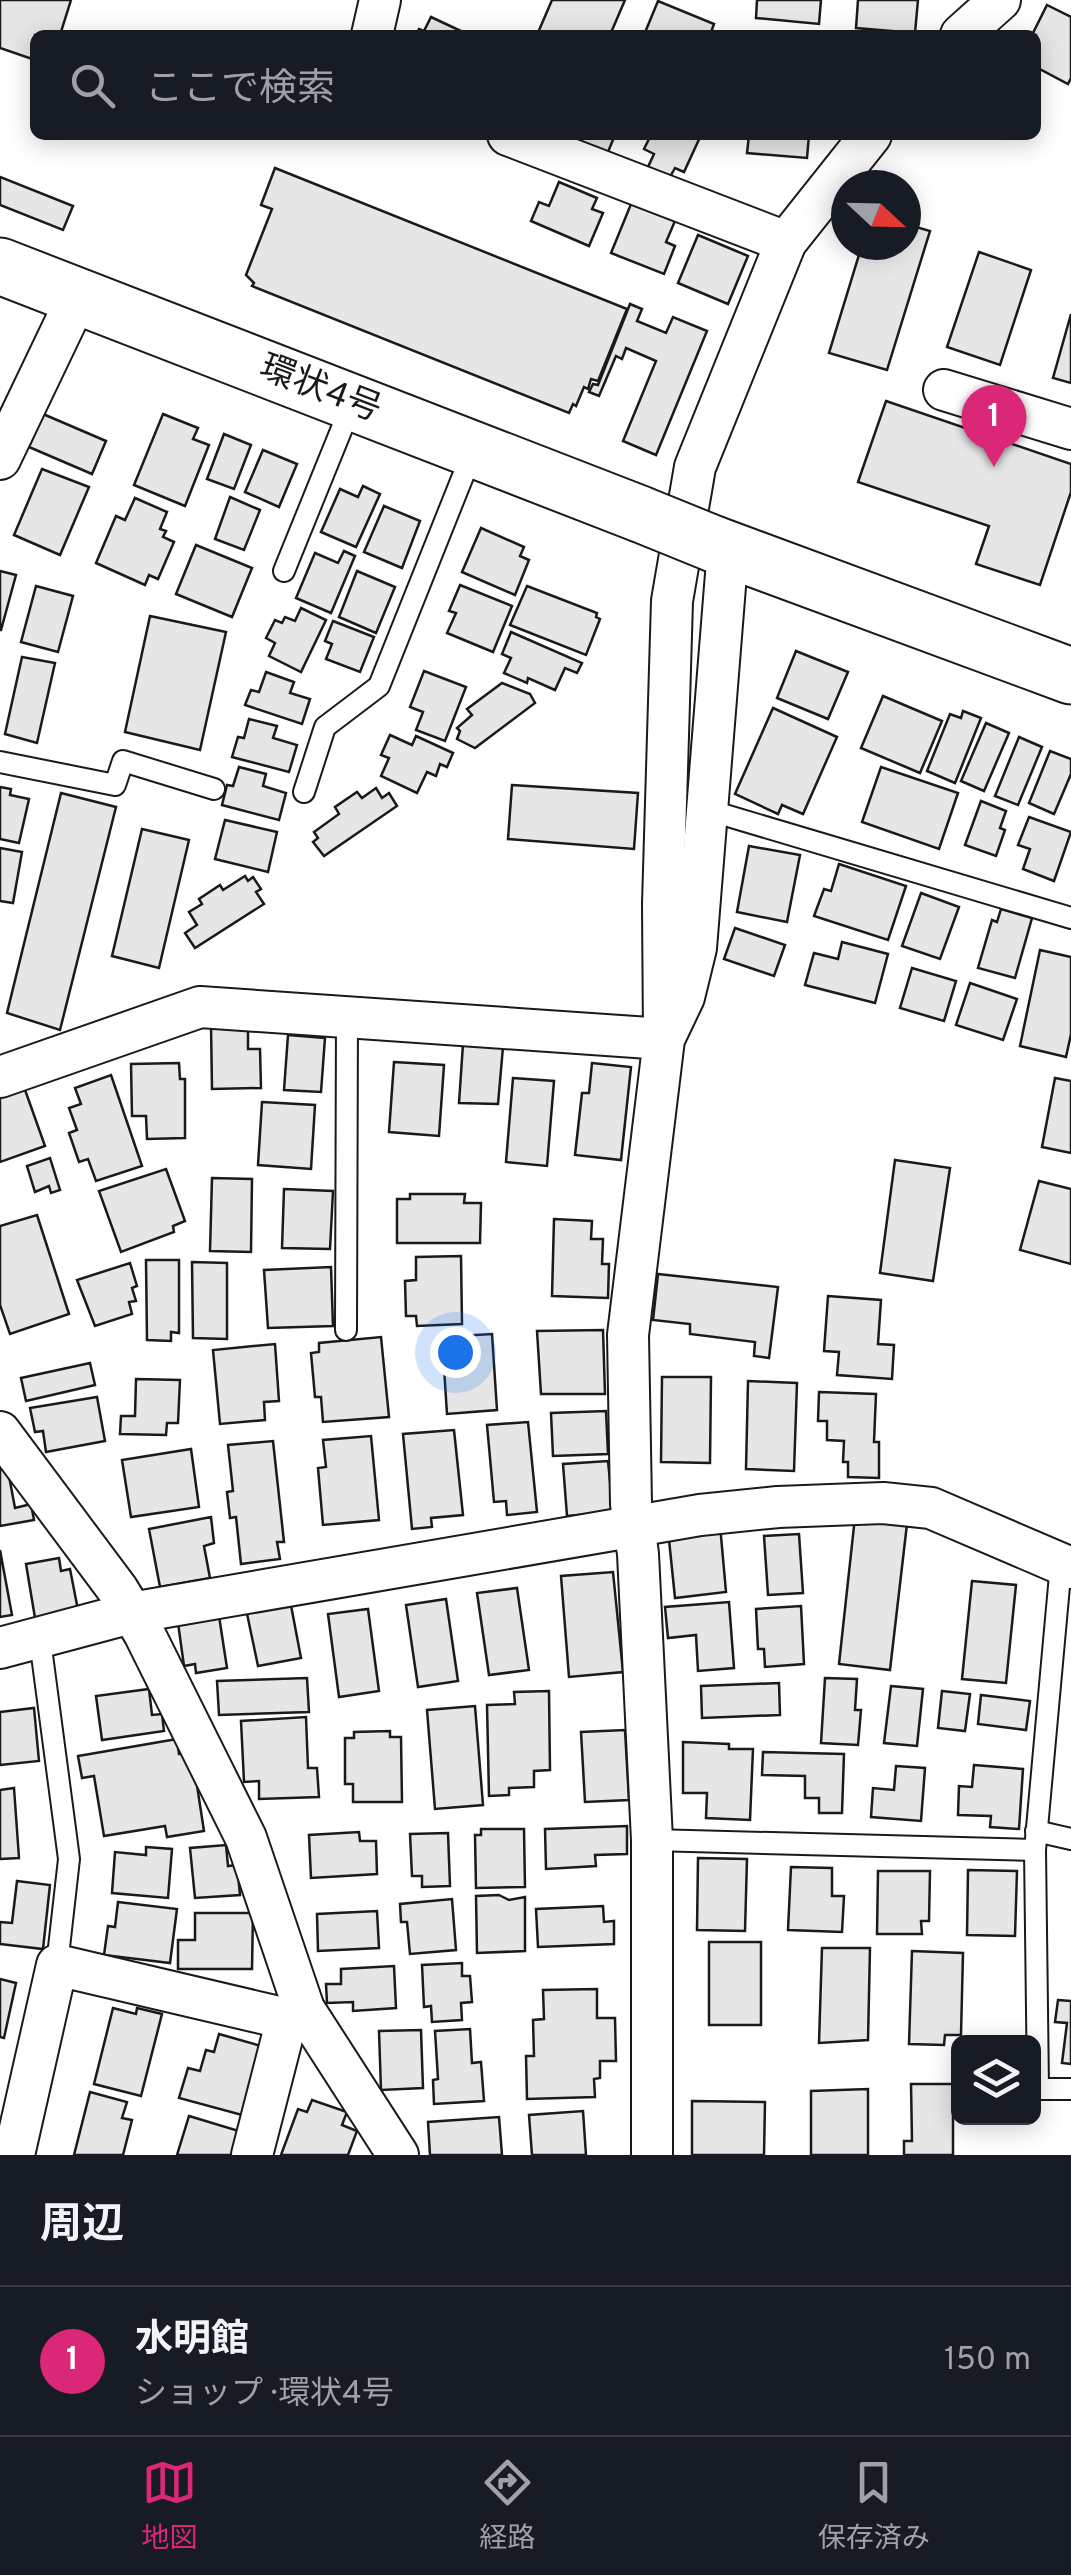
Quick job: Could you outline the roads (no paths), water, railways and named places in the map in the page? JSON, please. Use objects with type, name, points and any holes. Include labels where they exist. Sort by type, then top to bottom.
[{"type":"main road","name":"環状4号","points":[[0,266],[721,546]]},
{"type":"main road","points":[[721,546],[1071,676]]},
{"type":"street","points":[[373,30],[380,0]]},
{"type":"street","points":[[967,30],[1000,0]]},
{"type":"street","points":[[521,140],[786,242]]},
{"type":"street","points":[[652,2155],[652,1840],[631,1504],[628,1335],[664,1039],[663,904],[672,601],[695,467],[786,242],[866,140]]},
{"type":"street","points":[[2,451],[78,296]]},
{"type":"street","points":[[944,390],[1071,429]]},
{"type":"street","points":[[664,1039],[684,997],[696,948],[708,810],[721,546]]},
{"type":"street","points":[[0,1077],[200,1006],[664,1039]]},
{"type":"street","points":[[0,1432],[118,1590],[144,1633],[246,1838],[295,2014],[398,2155]]},
{"type":"street","points":[[0,1648],[131,1613],[700,1515],[778,1507],[883,1503],[931,1508],[1066,1566]]},
{"type":"street","points":[[14,2155],[57,1965],[295,2014]]},
{"type":"street","points":[[252,2155],[295,2014]]},
{"type":"lane","points":[[284,571],[353,402]]},
{"type":"lane","points":[[304,792],[325,727],[378,686],[474,449]]},
{"type":"lane","points":[[0,762],[114,785],[123,761],[214,790]]},
{"type":"lane","points":[[708,810],[1071,918]]},
{"type":"lane","points":[[346,1330],[347,1017]]},
{"type":"lane","points":[[1066,1566],[1036,1840],[1038,2089],[1071,2089]]},
{"type":"lane","points":[[40,1640],[68,1859],[57,1965]]},
{"type":"lane","points":[[652,1840],[1071,1839]]},
{"type":"place","name":"水明館","points":[[994,467]]}]
